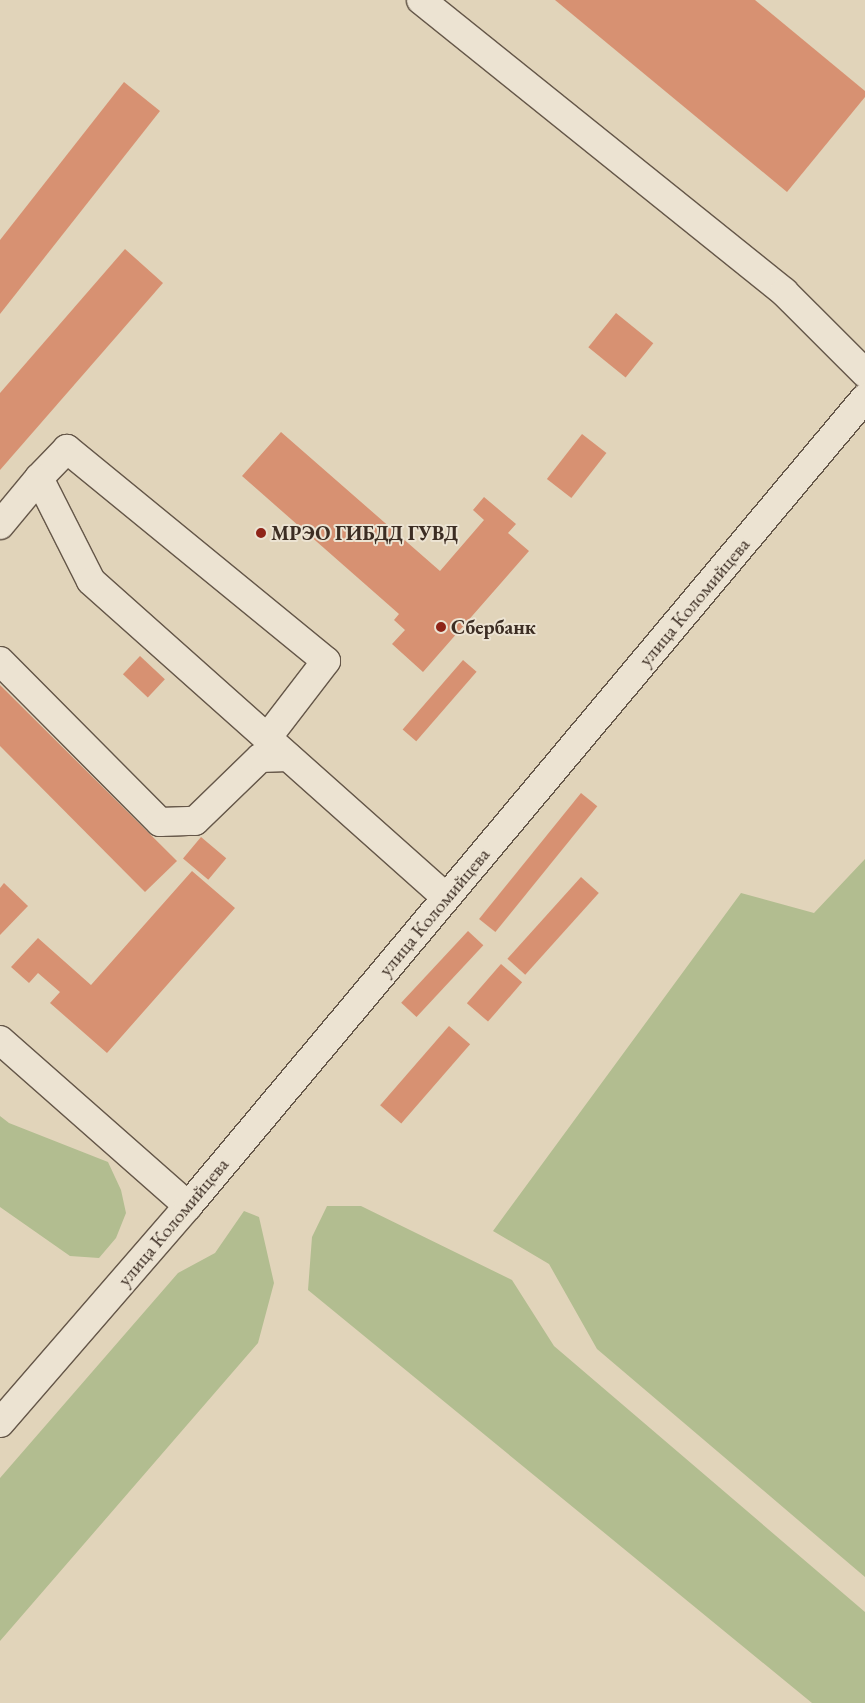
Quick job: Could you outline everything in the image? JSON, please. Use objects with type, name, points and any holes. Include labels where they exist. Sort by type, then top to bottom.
[{"type":"street","points":[[421,0],[784,292],[865,372]]},
{"type":"street","name":"улица Коломийцева","points":[[0,1423],[188,1206],[865,398]]},
{"type":"street","points":[[0,525],[66,449],[326,661],[267,738]]},
{"type":"street","points":[[39,478],[91,581],[446,897]]},
{"type":"street","points":[[0,661],[160,822],[194,821],[260,758],[288,757]]},
{"type":"street","points":[[0,1040],[188,1206]]},
{"type":"green space","points":[[865,859],[865,1577],[597,1349],[549,1264],[493,1231],[741,893],[814,913]]},
{"type":"green space","points":[[0,1116],[9,1123],[108,1162],[121,1190],[126,1213],[116,1238],[99,1258],[70,1256],[0,1207]]},
{"type":"green space","points":[[327,1206],[361,1206],[512,1280],[554,1346],[865,1612],[865,1703],[812,1703],[308,1290],[312,1237]]},
{"type":"green space","points":[[244,1211],[259,1217],[274,1283],[258,1343],[0,1641],[0,1478],[178,1273],[215,1253]]},
{"type":"building","points":[[555,0],[755,0],[865,91],[865,97],[787,192]]},
{"type":"building","points":[[124,82],[160,111],[0,314],[0,240]]},
{"type":"building","points":[[125,249],[163,283],[0,470],[0,393]]},
{"type":"building","points":[[616,313],[653,343],[626,377],[588,347]]},
{"type":"building","points":[[281,432],[440,571],[484,520],[473,510],[484,497],[516,524],[508,533],[529,551],[423,672],[392,644],[405,630],[394,620],[399,614],[242,476]]},
{"type":"building","points":[[582,434],[606,453],[571,498],[547,479]]},
{"type":"building","points":[[140,656],[165,679],[148,697],[123,674]]},
{"type":"building","points":[[463,660],[477,672],[416,741],[403,729]]},
{"type":"building","points":[[0,685],[177,861],[145,892],[0,746]]},
{"type":"building","points":[[581,793],[597,806],[495,932],[479,919]]},
{"type":"building","points":[[201,837],[226,858],[208,880],[183,858]]},
{"type":"building","points":[[192,871],[235,908],[107,1053],[50,1003],[60,992],[38,973],[29,983],[11,967],[38,938],[91,985]]},
{"type":"building","points":[[581,877],[599,893],[525,975],[507,959]]},
{"type":"building","points":[[4,883],[28,906],[0,935],[0,888]]},
{"type":"building","points":[[468,931],[483,945],[417,1017],[401,1003]]},
{"type":"building","points":[[501,964],[522,982],[488,1022],[467,1003]]},
{"type":"building","points":[[449,1026],[470,1044],[401,1124],[380,1105]]},
{"type":"place","name":"МРЭО ГИБДД ГУВД","points":[[261,533]]},
{"type":"place","name":"Сбербанк","points":[[441,627]]}]
